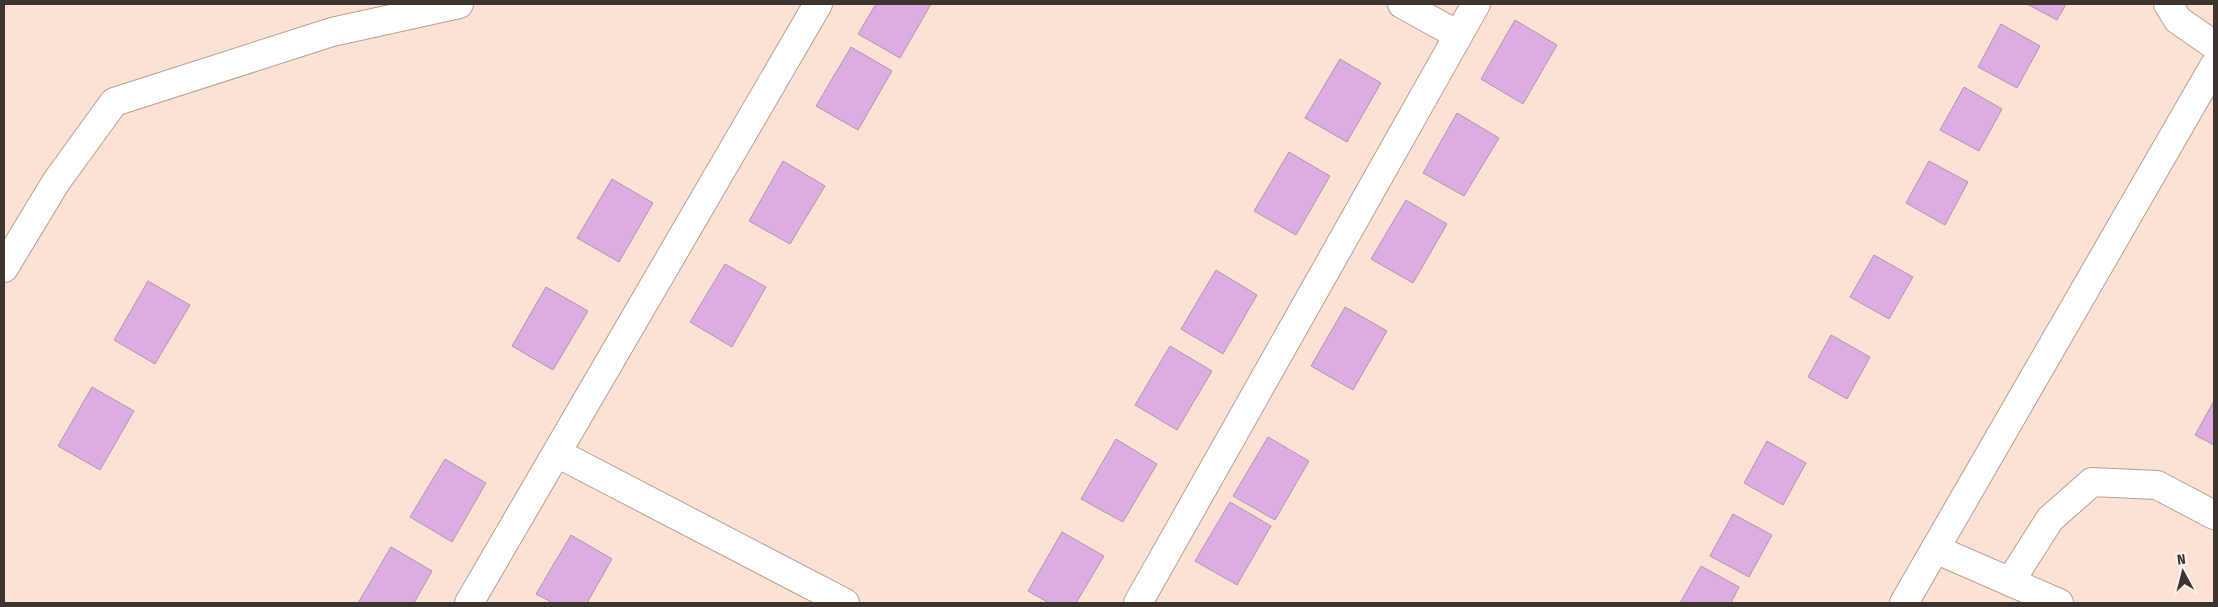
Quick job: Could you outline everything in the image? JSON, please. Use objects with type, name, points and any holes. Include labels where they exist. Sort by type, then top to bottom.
[{"type":"street","points":[[4,268],[56,182],[114,102],[332,32],[459,4]]},
{"type":"street","points":[[469,603],[818,4]]},
{"type":"street","points":[[1402,4],[1458,35]]},
{"type":"street","points":[[1138,603],[1476,4]]},
{"type":"street","points":[[2168,4],[2178,20],[2214,45]]},
{"type":"street","points":[[1904,603],[2214,66]]},
{"type":"street","points":[[557,453],[845,603]]},
{"type":"street","points":[[2010,582],[2050,519],[2092,482],[2157,485],[2214,515]]},
{"type":"street","points":[[1935,549],[2059,603]]},
{"type":"building","points":[[876,4],[931,4],[900,58],[858,34]]},
{"type":"building","points":[[2027,4],[2066,4],[2057,20]]},
{"type":"building","points":[[1515,20],[1557,45],[1523,104],[1481,79]]},
{"type":"building","points":[[2001,24],[2040,46],[2017,88],[1978,67]]},
{"type":"building","points":[[851,47],[892,71],[858,130],[816,106]]},
{"type":"building","points":[[1340,59],[1381,83],[1347,142],[1305,118]]},
{"type":"building","points":[[1964,87],[2002,109],[1979,151],[1940,130]]},
{"type":"building","points":[[1457,113],[1499,138],[1464,196],[1423,173]]},
{"type":"building","points":[[1289,152],[1330,176],[1296,235],[1254,211]]},
{"type":"building","points":[[783,161],[825,186],[790,244],[749,221]]},
{"type":"building","points":[[1929,161],[1968,182],[1945,225],[1906,203]]},
{"type":"building","points":[[612,179],[653,203],[619,262],[577,238]]},
{"type":"building","points":[[1406,200],[1447,224],[1413,283],[1371,259]]},
{"type":"building","points":[[1874,255],[1913,277],[1889,319],[1850,297]]},
{"type":"building","points":[[725,264],[766,287],[732,347],[690,322]]},
{"type":"building","points":[[1216,270],[1257,295],[1223,354],[1181,329]]},
{"type":"building","points":[[148,281],[190,305],[155,364],[114,340]]},
{"type":"building","points":[[546,287],[588,311],[553,370],[512,346]]},
{"type":"building","points":[[1345,307],[1387,331],[1353,390],[1311,366]]},
{"type":"building","points":[[1831,335],[1870,357],[1847,399],[1808,377]]},
{"type":"building","points":[[1170,346],[1212,371],[1177,430],[1135,405]]},
{"type":"building","points":[[92,387],[134,411],[100,470],[58,446]]},
{"type":"building","points":[[2214,401],[2214,445],[2195,435]]},
{"type":"building","points":[[1268,437],[1309,461],[1275,520],[1233,496]]},
{"type":"building","points":[[1116,439],[1157,464],[1123,522],[1081,499]]},
{"type":"building","points":[[1767,441],[1806,463],[1783,505],[1744,483]]},
{"type":"building","points":[[445,459],[486,483],[452,542],[410,517]]},
{"type":"building","points":[[1230,502],[1271,526],[1237,585],[1195,561]]},
{"type":"building","points":[[1733,514],[1772,535],[1749,577],[1710,556]]},
{"type":"building","points":[[1062,532],[1104,556],[1076,603],[1049,603],[1028,591]]},
{"type":"building","points":[[571,535],[612,559],[587,603],[553,603],[536,594]]},
{"type":"building","points":[[391,547],[432,571],[414,603],[358,603]]},
{"type":"building","points":[[1701,566],[1739,587],[1731,603],[1680,603]]}]
